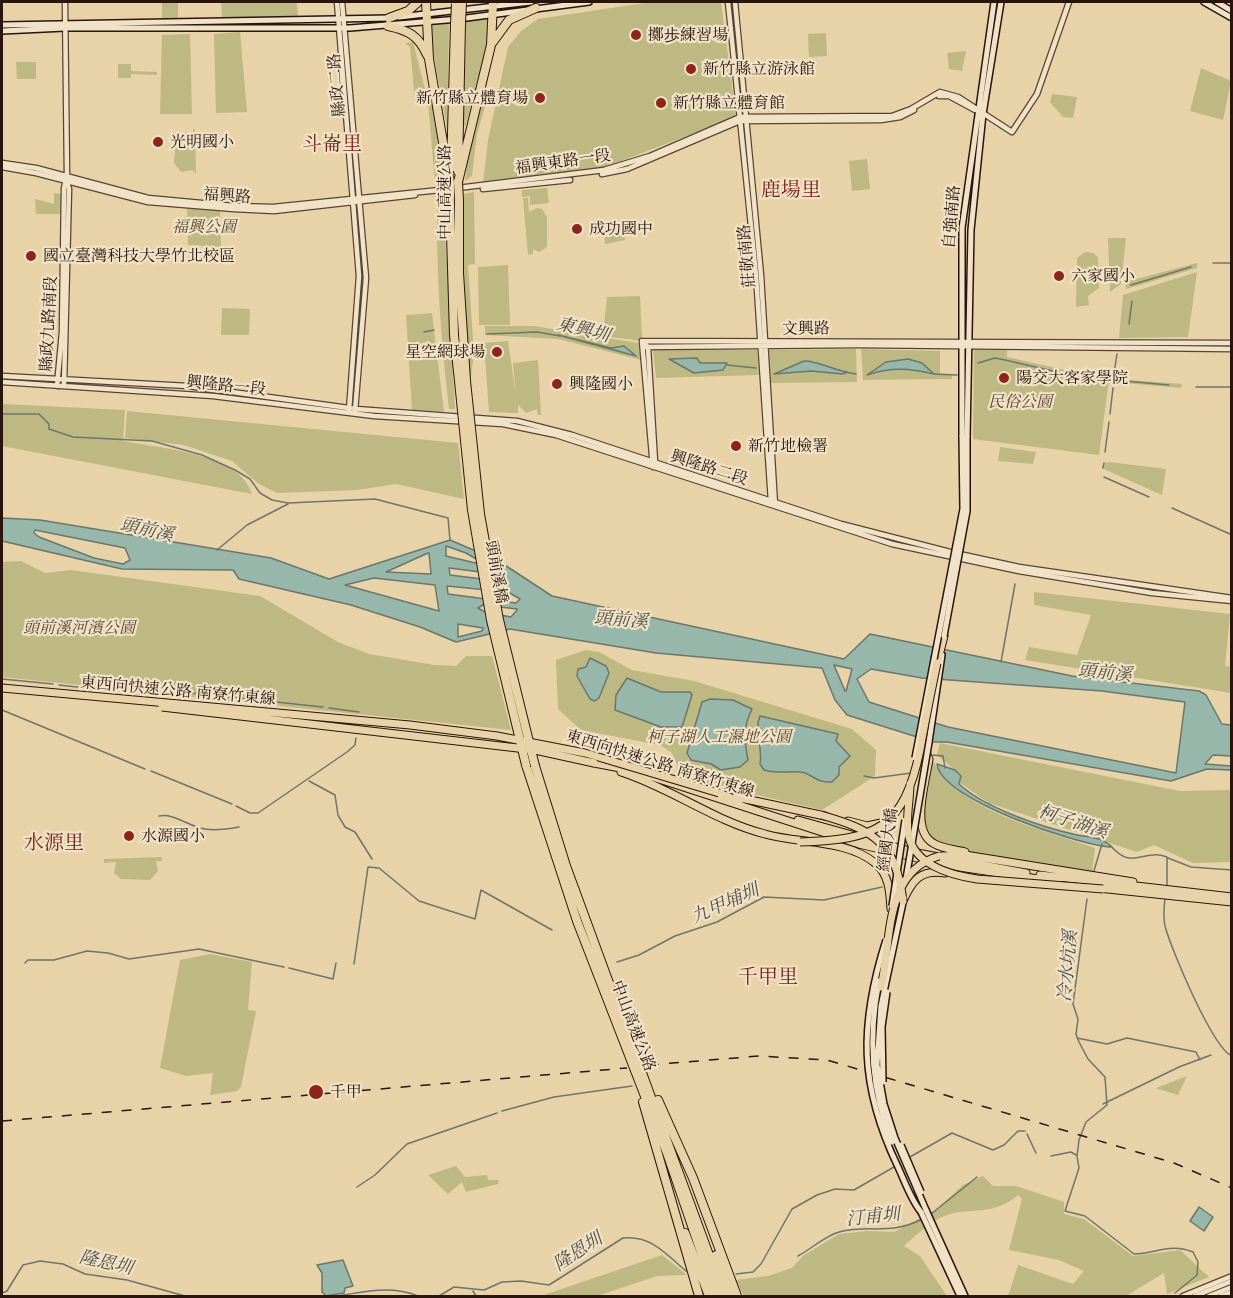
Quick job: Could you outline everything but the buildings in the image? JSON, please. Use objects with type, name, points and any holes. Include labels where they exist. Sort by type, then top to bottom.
[{"type":"highway","points":[[388,22],[408,11],[418,2]]},
{"type":"highway","points":[[426,2],[429,60],[454,186]]},
{"type":"highway","name":"中山高速公路","points":[[459,4],[454,186],[450,201],[454,335],[463,381]]},
{"type":"highway","points":[[491,45],[509,20],[534,5]]},
{"type":"highway","points":[[454,186],[491,45],[493,8]]},
{"type":"highway","points":[[388,22],[413,34],[421,42],[429,60]]},
{"type":"highway","name":"中山高速公路","points":[[454,186],[459,201],[463,381]]},
{"type":"highway","name":"頭前溪橋","points":[[463,381],[472,510],[491,620],[526,765]]},
{"type":"highway","name":"頭前溪橋","points":[[463,381],[480,514],[499,620],[535,766]]},
{"type":"highway","points":[[800,842],[832,841],[854,837],[887,822],[899,811],[914,782],[940,643],[944,636]]},
{"type":"highway","name":"東西向快速公路 南寮竹東線","points":[[2,690],[536,750],[631,770],[916,853],[1103,889],[1232,902]]},
{"type":"highway","name":"東西向快速公路 南寮竹東線","points":[[2,690],[410,725],[497,736],[585,753],[719,793],[738,803]]},
{"type":"highway","points":[[928,742],[919,822],[923,834],[941,847],[999,860],[1194,893]]},
{"type":"highway","points":[[594,762],[663,788],[741,827],[800,842],[841,847],[864,855],[875,863],[887,881],[891,910]]},
{"type":"highway","name":"中山高速公路","points":[[526,765],[577,921],[667,1153],[716,1296]]},
{"type":"highway","name":"中山高速公路","points":[[535,766],[566,866],[724,1296]]},
{"type":"highway","points":[[719,793],[778,808],[867,826],[880,824],[898,807],[910,784]]},
{"type":"highway","points":[[910,784],[907,829],[911,841],[925,860],[956,875]]},
{"type":"highway","points":[[821,815],[872,835],[888,850],[897,869],[903,901]]},
{"type":"highway","points":[[872,1029],[886,966],[895,900],[909,873],[923,862],[947,855],[999,860]]},
{"type":"highway","points":[[903,901],[912,882],[923,873],[938,872],[1103,889]]},
{"type":"highway","name":"東西向快速公路 南寮竹東線","points":[[1031,876],[1232,897]]},
{"type":"highway","points":[[621,1036],[678,1218],[699,1296]]},
{"type":"highway","points":[[637,1055],[703,1206],[737,1296]]},
{"type":"highway","points":[[703,1206],[729,1296]]},
{"type":"highway","points":[[678,1218],[709,1296]]},
{"type":"main road","points":[[427,19],[459,4],[493,8],[589,2]]},
{"type":"main road","name":"自強南路","points":[[965,437],[962,228],[994,2]]},
{"type":"main road","name":"自強南路","points":[[965,437],[970,344],[971,230],[980,113],[1001,2]]},
{"type":"main road","points":[[1204,2],[1232,18]]},
{"type":"main road","points":[[1216,2],[1232,11]]},
{"type":"main road","points":[[2,25],[341,28],[427,19],[458,22],[493,8]]},
{"type":"main road","points":[[2,31],[65,25],[341,20],[388,22]]},
{"type":"main road","name":"經國大橋","points":[[923,1211],[897,1136],[885,1091],[882,1027],[944,636],[967,511],[965,437]]},
{"type":"main road","name":"經國大橋","points":[[936,1238],[883,1116],[873,1067],[872,1029],[910,784],[963,509],[965,437]]},
{"type":"main road","points":[[887,935],[871,996],[866,1067],[877,1111],[890,1148],[923,1211]]},
{"type":"main road","points":[[936,1238],[960,1296]]},
{"type":"main road","points":[[936,1238],[965,1296]]},
{"type":"street","name":"縣政九路南段","points":[[64,386],[61,378],[64,188],[67,179],[65,2]]},
{"type":"street","name":"縣政二路","points":[[337,2],[341,20]]},
{"type":"street","name":"縣政二路","points":[[342,2],[341,28],[365,275],[352,411]]},
{"type":"street","name":"莊敬南路","points":[[728,2],[743,119]]},
{"type":"street","name":"莊敬南路","points":[[735,2],[773,504]]},
{"type":"street","name":"福興東路一段","points":[[454,186],[561,181],[627,169],[743,119],[892,116],[911,109],[933,94],[945,92],[958,97],[1012,132],[1037,94],[1070,2]]},
{"type":"street","name":"福興路","points":[[2,165],[67,179],[148,202],[274,211],[454,186]]},
{"type":"street","points":[[352,411],[358,276],[357,199]]},
{"type":"street","name":"文興路","points":[[762,344],[646,347],[642,341],[762,344],[970,344]]},
{"type":"street","points":[[970,344],[1232,343]]},
{"type":"street","points":[[970,344],[1232,349]]},
{"type":"street","points":[[646,347],[653,463]]},
{"type":"street","name":"興隆路一段","points":[[2,376],[188,386],[352,411]]},
{"type":"street","name":"縣政九路南段","points":[[57,386],[61,378]]},
{"type":"street","name":"興隆路一段","points":[[2,382],[140,389],[447,419]]},
{"type":"street","name":"興隆路二段","points":[[447,419],[519,426],[556,435],[653,463],[881,541],[1152,593],[1232,600]]},
{"type":"street","points":[[1184,1296],[1232,1276]]},
{"type":"street","points":[[1195,1296],[1232,1281]]},
{"type":"street","points":[[1209,1296],[1232,1287]]},
{"type":"street","points":[[1221,1296],[1232,1292]]},
{"type":"green space","points":[[162,2],[178,2],[178,19],[162,19]]},
{"type":"green space","points":[[221,2],[297,2],[298,17],[222,18]]},
{"type":"green space","points":[[651,2],[721,2],[736,117],[603,168],[483,183],[488,140],[508,47],[521,31],[538,19]]},
{"type":"green space","points":[[489,18],[486,48],[466,124],[463,127],[466,21]]},
{"type":"green space","points":[[428,24],[449,24],[447,128]]},
{"type":"green space","points":[[240,32],[247,112],[216,113],[214,34]]},
{"type":"green space","points":[[826,33],[827,56],[809,57],[808,34]]},
{"type":"green space","points":[[190,34],[192,114],[160,114],[162,35]]},
{"type":"green space","points":[[413,42],[428,101],[415,102],[410,47],[405,43]]},
{"type":"green space","points":[[966,51],[962,71],[949,69],[947,53]]},
{"type":"green space","points":[[16,62],[36,62],[36,79],[17,79]]},
{"type":"green space","points":[[118,64],[131,64],[131,71],[157,72],[157,75],[131,74],[131,78],[118,78]]},
{"type":"green space","points":[[1201,68],[1231,81],[1223,120],[1190,111]]},
{"type":"green space","points":[[490,90],[477,134],[472,176],[465,181],[471,130],[481,95]]},
{"type":"green space","points":[[1052,94],[1077,97],[1073,118],[1063,117],[1050,102]]},
{"type":"green space","points":[[434,98],[441,144],[442,183],[435,182],[428,103]]},
{"type":"green space","points":[[193,129],[195,129],[196,173],[192,170],[181,172],[174,163],[176,139],[186,132],[193,134]]},
{"type":"green space","points":[[867,159],[870,189],[852,191],[849,161]]},
{"type":"green space","points":[[547,188],[549,203],[530,205],[530,196],[522,197],[522,190]]},
{"type":"green space","points":[[474,192],[475,264],[468,265],[474,354],[470,383],[463,270],[464,194]]},
{"type":"green space","points":[[54,193],[61,194],[60,214],[36,214],[35,199],[54,204]]},
{"type":"green space","points":[[438,196],[443,197],[455,409],[449,409],[441,329],[437,250]]},
{"type":"green space","points":[[523,198],[528,198],[529,212],[537,208],[542,209],[547,217],[547,247],[539,252],[533,249],[533,254],[528,255]]},
{"type":"green space","name":"福興公園","points":[[187,208],[220,209],[221,247],[188,245]]},
{"type":"green space","points":[[624,224],[625,240],[605,244],[604,227]]},
{"type":"green space","points":[[1108,238],[1126,238],[1121,284],[1110,292]]},
{"type":"green space","points":[[1085,252],[1093,253],[1098,257],[1099,288],[1088,296],[1089,305],[1076,307],[1077,258]]},
{"type":"green space","points":[[1197,263],[1197,268],[1126,289],[1125,282]]},
{"type":"green space","points":[[508,265],[510,325],[479,325],[478,267]]},
{"type":"green space","points":[[1197,272],[1188,337],[1119,338],[1123,295]]},
{"type":"green space","points":[[640,296],[642,341],[603,336],[607,297]]},
{"type":"green space","points":[[222,308],[250,309],[249,335],[221,335]]},
{"type":"green space","points":[[432,313],[444,412],[412,411],[406,315]]},
{"type":"green space","points":[[485,326],[534,326],[638,343],[641,360],[558,339],[485,335]]},
{"type":"green space","points":[[508,341],[516,395],[513,363],[538,360],[541,415],[538,415],[537,409],[526,413],[518,405],[518,413],[489,412],[484,343]]},
{"type":"green space","name":"民俗公園","points":[[974,347],[1007,348],[1007,357],[1109,380],[1099,455],[973,439]]},
{"type":"green space","points":[[856,349],[857,382],[771,383],[769,350]]},
{"type":"green space","points":[[861,349],[940,351],[940,375],[952,375],[952,379],[863,380]]},
{"type":"green space","points":[[653,350],[757,350],[759,375],[656,378]]},
{"type":"green space","points":[[1113,379],[1182,384],[1181,388],[1112,382]]},
{"type":"green space","points":[[2,404],[125,410],[123,441],[176,450],[216,461],[232,469],[245,480],[252,494],[2,446]]},
{"type":"green space","points":[[127,411],[458,443],[464,499],[396,484],[357,490],[277,493],[259,484],[232,461],[184,445],[125,438]]},
{"type":"green space","points":[[1000,447],[1036,452],[1033,464],[998,461]]},
{"type":"green space","points":[[1105,463],[1166,469],[1162,495],[1104,469]]},
{"type":"green space","name":"頭前溪河濱公園","points":[[21,561],[45,573],[71,570],[260,596],[338,642],[369,654],[434,665],[456,666],[466,656],[492,656],[511,730],[2,677],[2,562]]},
{"type":"green space","points":[[1034,592],[1230,614],[1225,666],[1231,667],[1231,693],[1025,660],[1029,647],[1077,655],[1091,615],[1034,605]]},
{"type":"green space","name":"柯子湖人工濕地公園","points":[[586,650],[599,652],[632,670],[694,681],[852,729],[876,750],[875,776],[822,810],[683,778],[672,753],[660,745],[581,730],[558,709],[556,660]]},
{"type":"green space","points":[[940,743],[1180,791],[1231,790],[1231,862],[1193,863],[1154,845],[1137,852],[989,803],[960,783],[961,775],[937,755]]},
{"type":"green space","points":[[933,760],[945,778],[961,793],[982,806],[1028,826],[1095,848],[1092,872],[1000,859],[943,846],[927,836],[922,823]]},
{"type":"green space","points":[[162,857],[162,861],[156,861],[158,871],[150,880],[121,879],[114,873],[116,862],[104,863],[104,859]]},
{"type":"green space","points":[[210,954],[252,962],[248,1010],[256,1011],[241,1087],[237,1091],[210,1095],[213,1073],[186,1076],[160,1068],[180,960]]},
{"type":"green space","points":[[1187,1076],[1178,1095],[1155,1088],[1156,1088]]},
{"type":"green space","points":[[456,1166],[465,1177],[487,1175],[488,1180],[499,1180],[498,1184],[466,1192],[462,1182],[448,1194],[428,1175]]},
{"type":"green space","points":[[983,1176],[993,1186],[1016,1186],[1064,1202],[1064,1214],[1084,1219],[1133,1256],[1180,1250],[1209,1277],[1167,1294],[1164,1273],[1126,1296],[1008,1296],[1018,1265],[1073,1284],[1084,1271],[1059,1260],[1009,1250],[1022,1199],[1018,1195],[998,1207],[958,1212],[938,1219],[904,1246],[920,1256],[947,1296],[744,1296],[736,1280],[768,1276],[792,1268],[804,1255],[839,1234],[867,1231],[894,1232],[936,1210],[963,1185]]},
{"type":"green space","points":[[662,1255],[687,1275],[657,1276],[597,1296],[541,1296]]},
{"type":"water","points":[[558,335],[611,348],[624,346],[636,356]]},
{"type":"water","points":[[697,358],[700,363],[727,363],[723,370],[694,373],[669,359]]},
{"type":"water","points":[[908,359],[922,363],[934,374],[900,369],[867,375],[886,362]]},
{"type":"water","points":[[804,361],[847,372],[843,374],[811,371],[774,374]]},
{"type":"water","name":"頭前溪","points":[[2,518],[40,520],[271,558],[329,579],[450,540],[497,560],[552,596],[844,659],[870,634],[1072,676],[1199,691],[1206,695],[1222,724],[1231,725],[1231,756],[1213,755],[1205,764],[1231,766],[1231,770],[1207,769],[1171,781],[947,742],[933,742],[847,715],[835,700],[822,668],[656,653],[510,629],[456,642],[420,627],[351,605],[239,579],[233,570],[122,569],[2,541]],"holes":[[[35,530],[125,548],[130,560],[123,564],[94,558],[34,533]],[[446,546],[466,553],[488,566],[446,556]],[[428,553],[429,553],[431,574],[386,572]],[[449,568],[497,574],[506,582],[450,575]],[[374,578],[435,585],[439,611],[345,585]],[[447,586],[508,592],[520,599],[516,603],[448,594]],[[483,605],[517,609],[511,617],[485,612],[478,608]],[[458,624],[483,628],[482,631],[458,637]],[[834,665],[852,669],[846,691],[845,691]],[[871,669],[922,678],[1102,691],[1185,702],[1176,773],[948,727],[869,702],[857,679]]]},
{"type":"water","points":[[590,658],[606,666],[609,673],[599,698],[595,701],[590,699],[577,676],[578,669],[586,667]]},
{"type":"water","points":[[627,678],[661,692],[690,692],[692,695],[682,727],[661,727],[615,710],[616,695]]},
{"type":"water","points":[[710,699],[733,700],[752,709],[745,734],[748,760],[740,767],[721,770],[711,764],[691,760],[687,753],[702,702]]},
{"type":"water","points":[[760,716],[838,734],[836,741],[850,756],[839,767],[839,775],[832,782],[826,782],[804,772],[764,770],[760,764],[758,721]]},
{"type":"water","points":[[937,764],[955,770],[961,776],[959,784],[998,809],[1047,827],[1101,840],[1111,847],[1042,829],[985,806],[961,792],[944,778]]},
{"type":"water","points":[[1199,1207],[1213,1217],[1204,1231],[1190,1221]]},
{"type":"water","points":[[343,1260],[353,1286],[345,1288],[344,1293],[326,1296],[322,1292],[322,1273],[317,1265]]},
{"type":"waterway","points":[[1213,263],[1232,263]]},
{"type":"waterway","points":[[1131,285],[1191,267]]},
{"type":"waterway","points":[[1129,324],[1132,301]]},
{"type":"waterway","name":"東興圳","points":[[424,332],[434,330]]},
{"type":"waterway","name":"東興圳","points":[[487,334],[537,332],[560,336]]},
{"type":"waterway","points":[[1114,373],[1117,354]]},
{"type":"waterway","name":"東興圳","points":[[978,363],[995,358],[1083,378],[1106,380]]},
{"type":"waterway","name":"東興圳","points":[[727,365],[756,368]]},
{"type":"waterway","name":"東興圳","points":[[845,372],[856,374]]},
{"type":"waterway","name":"東興圳","points":[[934,374],[957,375]]},
{"type":"waterway","points":[[1125,381],[1169,385]]},
{"type":"waterway","points":[[1196,387],[1232,387]]},
{"type":"waterway","points":[[1110,414],[1113,388]]},
{"type":"waterway","points":[[2,414],[39,414],[49,424],[49,429],[73,437],[152,441],[202,455],[250,479],[260,493],[272,500],[288,503],[375,499],[448,518],[450,540]]},
{"type":"waterway","points":[[1105,452],[1109,422]]},
{"type":"waterway","points":[[1103,468],[1104,463]]},
{"type":"waterway","points":[[1104,477],[1149,497]]},
{"type":"waterway","points":[[217,550],[247,525],[288,504]]},
{"type":"waterway","points":[[1172,508],[1232,535]]},
{"type":"waterway","points":[[1001,662],[1015,584]]},
{"type":"waterway","points":[[2,679],[53,684]]},
{"type":"waterway","points":[[106,684],[323,707]]},
{"type":"waterway","points":[[59,685],[104,690]]},
{"type":"waterway","points":[[329,708],[359,712]]},
{"type":"waterway","points":[[2,710],[145,769]]},
{"type":"waterway","points":[[236,806],[250,813],[258,813],[347,752],[355,745],[356,738]]},
{"type":"waterway","name":"柯子湖溪","points":[[930,752],[932,755],[943,756],[945,768]]},
{"type":"waterway","points":[[151,771],[232,804]]},
{"type":"waterway","points":[[864,776],[874,778],[911,773]]},
{"type":"waterway","points":[[309,781],[335,795],[338,815],[345,827],[355,832],[372,859]]},
{"type":"waterway","points":[[159,816],[171,816],[205,829],[239,827]]},
{"type":"waterway","name":"冷水坑溪","points":[[1093,874],[1102,844]]},
{"type":"waterway","name":"柯子湖溪","points":[[1110,845],[1125,857],[1137,858],[1150,855],[1167,857],[1167,888]]},
{"type":"waterway","points":[[1168,858],[1191,867],[1232,870]]},
{"type":"waterway","name":"九甲埔圳","points":[[354,964],[368,867],[379,868],[419,901],[475,919],[481,890],[552,930]]},
{"type":"waterway","name":"九甲埔圳","points":[[617,962],[639,955],[675,936],[717,922],[764,897],[824,900],[882,887]]},
{"type":"waterway","name":"柯子湖溪","points":[[1165,898],[1165,926],[1175,955],[1214,1036],[1232,1056]]},
{"type":"waterway","name":"冷水坑溪","points":[[1087,899],[1073,1004],[1078,1019],[1076,1034],[1079,1042],[1088,1059],[1105,1077],[1107,1105],[1086,1122],[1079,1140],[1077,1156],[1079,1168],[1065,1211],[1085,1216],[1134,1254],[1171,1248],[1193,1252],[1198,1262],[1197,1275],[1175,1293]]},
{"type":"waterway","points":[[25,963],[28,960],[54,960],[87,951],[108,953],[129,959],[199,949],[284,967]]},
{"type":"waterway","points":[[289,968],[333,979],[336,963]]},
{"type":"waterway","name":"九甲埔圳","points":[[1077,1038],[1107,1044],[1127,1038],[1196,1052],[1200,1060]]},
{"type":"waterway","points":[[1103,1104],[1179,1067],[1211,1055]]},
{"type":"waterway","points":[[502,1111],[554,1097],[632,1086]]},
{"type":"waterway","points":[[357,1187],[375,1175],[407,1144],[497,1113]]},
{"type":"waterway","name":"隆恩圳","points":[[910,1157],[952,1133],[993,1150],[1004,1145],[1018,1131],[1025,1131]]},
{"type":"waterway","name":"隆恩圳","points":[[1027,1134],[1036,1153]]},
{"type":"waterway","points":[[1051,1156],[1071,1152],[1076,1155]]},
{"type":"waterway","name":"隆恩圳","points":[[736,1274],[753,1272],[761,1264],[792,1209],[817,1195],[835,1189],[854,1190],[894,1167]]},
{"type":"waterway","name":"汀甫圳","points":[[931,1214],[977,1177]]},
{"type":"waterway","name":"汀甫圳","points":[[798,1256],[839,1232],[900,1227],[922,1219]]},
{"type":"waterway","name":"隆恩圳","points":[[439,1296],[454,1287],[484,1290],[502,1282],[521,1281],[549,1285],[623,1238],[642,1240],[658,1247],[686,1271]]},
{"type":"waterway","name":"隆恩圳","points":[[2,1293],[7,1291],[23,1265],[40,1261],[63,1264],[85,1274],[127,1280],[185,1296]]},
{"type":"waterway","name":"隆恩圳","points":[[336,1296],[387,1290],[418,1296]]},
{"type":"waterway","name":"隆恩圳","points":[[473,1291],[476,1296]]},
{"type":"railway","points":[[649,1065],[759,1056],[827,1060],[1174,1163],[1232,1188]]},
{"type":"railway","points":[[2,1121],[627,1068]]},
{"type":"place","name":"擲歩練習場","points":[[636,35]]},
{"type":"place","name":"新竹縣立游泳館","points":[[691,69]]},
{"type":"place","name":"新竹縣立體育場","points":[[540,98]]},
{"type":"place","name":"新竹縣立體育館","points":[[661,103]]},
{"type":"place","name":"光明國小","points":[[158,142]]},
{"type":"place","name":"成功國中","points":[[577,229]]},
{"type":"place","name":"國立臺灣科技大學竹北校區","points":[[31,256]]},
{"type":"place","name":"六家國小","points":[[1059,276]]},
{"type":"place","name":"星空網球場","points":[[497,352]]},
{"type":"place","name":"陽交大客家學院","points":[[1004,378]]},
{"type":"place","name":"興隆國小","points":[[557,384]]},
{"type":"place","name":"新竹地檢署","points":[[736,446]]},
{"type":"place","name":"水源國小","points":[[129,836]]},
{"type":"place","name":"千甲","points":[[316,1092]]},
{"type":"district","name":"斗崙里","points":[[332,144]]},
{"type":"district","name":"鹿場里","points":[[791,190]]},
{"type":"district","name":"水源里","points":[[54,843]]},
{"type":"district","name":"千甲里","points":[[768,977]]}]
